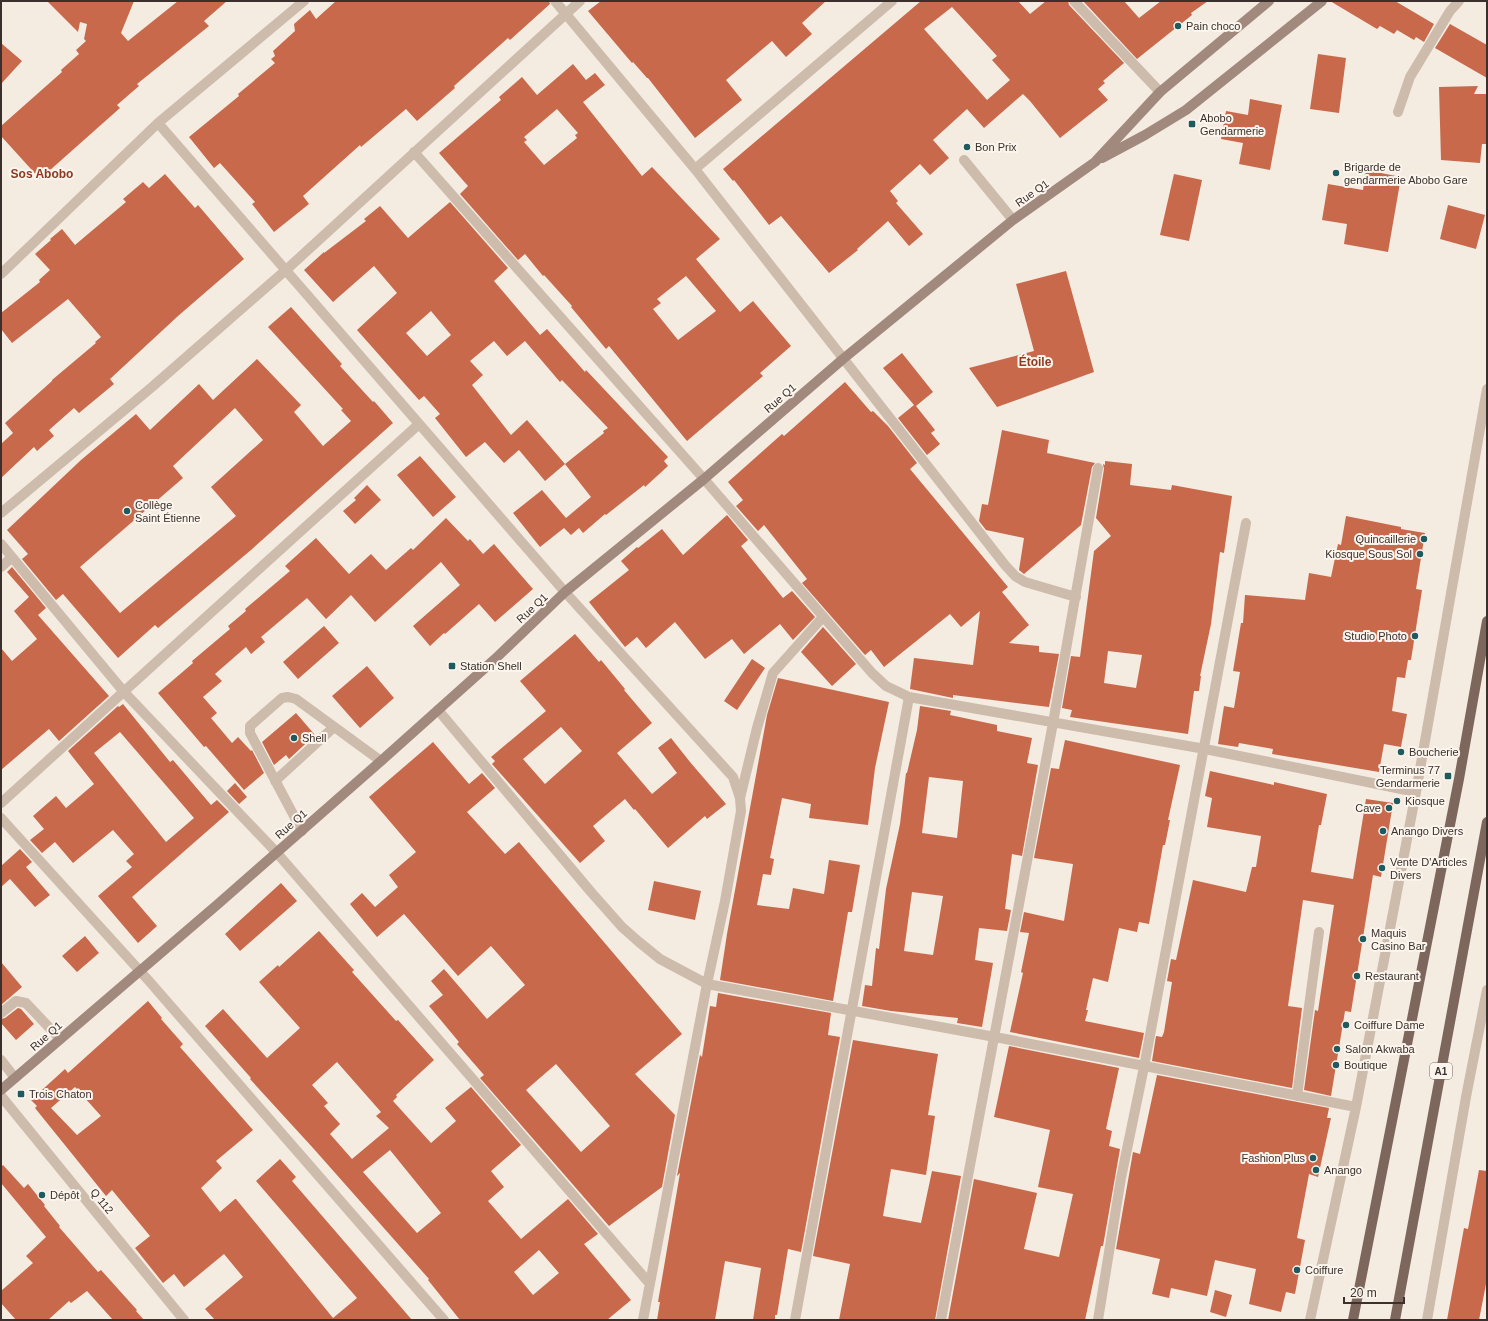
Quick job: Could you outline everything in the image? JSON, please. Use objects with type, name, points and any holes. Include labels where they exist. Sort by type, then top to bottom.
[{"type":"main road","points":[[1353,1320],[1459,779],[1487,620]]},
{"type":"main road","name":"A1","points":[[1395,1320],[1487,822]]},
{"type":"street","points":[[1,274],[158,122],[304,1]]},
{"type":"street","points":[[555,1],[695,169],[1015,576],[1026,582],[1076,597]]},
{"type":"street","points":[[1,513],[152,387],[286,270],[580,1]]},
{"type":"street","points":[[695,169],[892,1]]},
{"type":"street","points":[[1074,1],[1160,92]]},
{"type":"street","name":"Rue Q1","points":[[1,1090],[302,831],[438,710],[565,592],[704,479],[844,359],[1013,220],[1094,162],[1145,135],[1186,110],[1322,1]]},
{"type":"street","points":[[1398,112],[1410,77],[1450,11],[1459,1]]},
{"type":"street","name":"Rue Q1","points":[[1094,162],[1160,92],[1265,3]]},
{"type":"street","points":[[158,122],[565,592],[733,777],[740,798],[741,811],[726,901],[707,984],[643,1320]]},
{"type":"street","points":[[414,152],[704,479],[872,673],[886,686],[909,697],[1205,749],[1416,792]]},
{"type":"street","points":[[964,160],[1013,220]]},
{"type":"street","points":[[1310,1320],[1356,1107],[1416,792],[1487,389]]},
{"type":"street","points":[[1,803],[419,424]]},
{"type":"street","points":[[941,1320],[1053,723],[1098,468]]},
{"type":"street","points":[[1098,1320],[1121,1178],[1144,1067],[1205,749],[1246,523]]},
{"type":"street","points":[[1,544],[124,692],[277,853],[650,1284]]},
{"type":"street","points":[[1,566],[12,557]]},
{"type":"street","points":[[740,798],[757,728],[773,673],[823,617]]},
{"type":"street","points":[[302,831],[250,733],[250,726],[282,698],[288,697],[296,699],[381,761]]},
{"type":"street","points":[[795,1320],[909,697]]},
{"type":"street","points":[[438,710],[622,927],[660,959],[707,984],[994,1037],[1356,1107]]},
{"type":"street","points":[[275,781],[334,727]]},
{"type":"street","points":[[1,818],[140,971],[444,1320]]},
{"type":"street","points":[[1297,1096],[1319,932]]},
{"type":"street","points":[[1427,1320],[1487,990]]},
{"type":"street","points":[[1,1013],[16,1001],[26,1003],[60,1039]]},
{"type":"street","points":[[1,1060],[15,1078]]},
{"type":"street","name":"Q 112","points":[[1,1096],[184,1320]]},
{"type":"building","points":[[47,1],[134,1],[121,33],[128,41],[178,1],[227,1],[204,21],[209,26],[137,84],[139,86],[117,105],[120,108],[40,179],[1,136],[1,126],[62,72],[61,70],[79,54],[76,50],[86,41],[84,39],[87,24],[80,22],[78,32]]},
{"type":"building","points":[[336,1],[549,1],[550,4],[510,40],[508,38],[454,86],[455,88],[417,121],[406,109],[361,147],[360,145],[303,196],[309,204],[274,232],[252,204],[255,202],[220,163],[214,168],[189,137],[239,96],[238,94],[275,63],[271,59],[275,56],[273,51],[295,31],[294,24],[310,10],[316,19]]},
{"type":"building","points":[[601,1],[826,1],[802,23],[812,34],[786,57],[772,41],[726,80],[742,100],[695,138],[648,78],[633,62],[632,63],[588,11]]},
{"type":"building","points":[[921,1],[1018,1],[1030,14],[1046,1],[1068,1],[1069,5],[1124,63],[1103,81],[1105,83],[1098,89],[1108,100],[1060,138],[1023,94],[984,128],[967,109],[933,140],[949,158],[930,175],[920,164],[890,191],[898,201],[896,203],[923,234],[909,246],[888,221],[857,249],[858,250],[829,273],[781,216],[769,225],[734,180],[733,181],[723,169]],"holes":[[[952,7],[997,56],[992,60],[1010,80],[987,100],[924,29]]]},
{"type":"building","points":[[1083,1],[1124,1],[1139,18],[1161,1],[1208,1],[1191,13],[1192,15],[1137,59]]},
{"type":"building","points":[[1330,1],[1395,1],[1434,24],[1424,42],[1416,37],[1414,40],[1397,30],[1394,34],[1380,26],[1377,29]]},
{"type":"building","points":[[1450,24],[1487,45],[1487,78],[1435,48]]},
{"type":"building","points":[[1,43],[22,61],[1,84]]},
{"type":"building","points":[[1318,54],[1346,58],[1339,113],[1310,109]]},
{"type":"building","points":[[573,64],[586,80],[595,73],[605,85],[583,102],[642,176],[652,167],[720,239],[696,259],[740,312],[753,301],[791,346],[760,373],[763,376],[687,441],[609,346],[606,349],[571,307],[572,306],[544,275],[543,276],[525,254],[518,260],[460,194],[468,186],[439,153],[501,100],[499,97],[522,77],[537,95]],"holes":[[[557,109],[578,133],[575,135],[577,138],[544,165],[524,142],[527,140],[524,137]],[[686,276],[716,311],[678,340],[653,309],[661,303],[657,299]]]},
{"type":"building","points":[[1478,86],[1474,94],[1487,94],[1486,144],[1482,144],[1480,163],[1441,160],[1439,87]]},
{"type":"building","points":[[1250,99],[1282,105],[1270,170],[1239,164],[1243,143],[1221,139],[1226,111],[1248,115]]},
{"type":"building","points":[[1366,170],[1401,177],[1388,252],[1344,244],[1347,224],[1322,220],[1328,184],[1363,190]]},
{"type":"building","points":[[165,174],[195,208],[198,205],[244,259],[178,316],[110,379],[114,384],[79,413],[74,408],[49,430],[54,436],[37,451],[34,447],[1,478],[1,444],[13,433],[5,423],[101,337],[68,299],[12,343],[1,329],[1,313],[40,282],[39,280],[50,270],[35,254],[51,240],[50,239],[62,229],[75,245],[126,202],[123,199],[143,182],[149,188]]},
{"type":"building","points":[[1174,174],[1202,180],[1189,241],[1160,235]]},
{"type":"building","points":[[450,202],[508,268],[494,281],[540,335],[547,329],[585,372],[586,370],[668,457],[664,461],[668,466],[645,487],[644,485],[606,515],[605,514],[583,533],[579,528],[571,535],[564,528],[540,547],[513,513],[542,490],[566,518],[591,497],[565,464],[545,481],[519,450],[504,463],[485,442],[466,457],[435,418],[440,414],[424,396],[419,400],[357,330],[397,293],[374,266],[333,302],[304,270],[324,252],[366,221],[364,219],[380,206],[408,238]],"holes":[[[431,311],[451,335],[427,356],[406,333]],[[494,341],[507,356],[525,341],[560,382],[562,380],[608,428],[603,431],[604,433],[565,464],[527,420],[511,435],[472,385],[483,375],[470,361]]]},
{"type":"building","points":[[1448,205],[1485,215],[1476,249],[1440,239]]},
{"type":"building","points":[[1066,271],[1094,372],[997,407],[969,368],[1034,351],[1016,284]]},
{"type":"building","points":[[291,307],[342,364],[340,366],[393,423],[251,550],[158,628],[155,625],[118,658],[63,594],[56,600],[22,559],[28,554],[7,530],[81,460],[136,414],[150,430],[199,384],[213,400],[257,359],[301,405],[294,412],[323,446],[351,421],[341,410],[343,409],[268,327]],"holes":[[[235,408],[263,440],[211,487],[236,516],[120,613],[80,567],[183,478],[173,466]]]},
{"type":"building","points":[[902,353],[933,392],[916,406],[935,430],[931,433],[940,444],[927,455],[898,418],[914,405],[883,368]]},
{"type":"building","points":[[845,382],[871,412],[873,411],[888,426],[917,463],[910,469],[1008,587],[1002,592],[1029,625],[1009,643],[1039,646],[1039,652],[1059,654],[1049,707],[953,695],[953,698],[910,689],[914,658],[973,665],[980,611],[961,627],[950,614],[884,667],[871,650],[865,655],[802,583],[807,579],[764,525],[758,531],[736,506],[743,500],[728,482],[782,434],[784,436]]},
{"type":"building","points":[[1002,430],[1049,440],[1047,453],[1095,463],[1092,467],[1081,525],[1024,574],[1019,570],[1024,538],[986,530],[979,521],[982,504],[988,505]]},
{"type":"building","points":[[420,456],[456,497],[433,517],[397,475]]},
{"type":"building","points":[[1105,461],[1132,464],[1130,485],[1171,490],[1172,485],[1232,496],[1224,553],[1220,552],[1211,624],[1200,676],[1199,691],[1194,691],[1188,734],[1070,717],[1072,710],[1062,708],[1071,656],[1080,657],[1094,551],[1111,536],[1096,518],[1104,469],[1103,464],[1105,465]],"holes":[[[1108,651],[1142,655],[1136,688],[1104,683]]]},
{"type":"building","points":[[367,485],[381,500],[355,524],[343,511],[356,500],[354,498]]},
{"type":"building","points":[[727,515],[748,540],[741,546],[783,598],[792,591],[815,617],[793,640],[780,624],[744,654],[732,639],[705,659],[675,622],[646,648],[637,637],[625,647],[589,602],[629,570],[621,561],[662,529],[683,555]]},
{"type":"building","points":[[1346,516],[1425,533],[1416,589],[1422,590],[1411,660],[1408,660],[1405,678],[1397,677],[1392,711],[1407,714],[1401,747],[1384,744],[1379,772],[1272,754],[1273,749],[1239,743],[1238,747],[1218,744],[1224,706],[1234,708],[1240,672],[1233,671],[1241,623],[1243,623],[1245,595],[1305,600],[1309,573],[1331,577],[1338,544],[1341,545]]},
{"type":"building","points":[[446,518],[468,541],[470,539],[483,554],[494,544],[533,589],[495,622],[479,604],[430,646],[413,626],[460,585],[441,562],[375,622],[351,595],[326,619],[307,598],[261,637],[265,642],[251,654],[246,647],[215,674],[222,681],[203,697],[217,713],[211,718],[232,743],[238,737],[251,751],[252,750],[264,773],[244,790],[206,746],[204,747],[158,693],[193,663],[192,661],[230,629],[228,626],[246,611],[245,609],[290,571],[285,566],[316,538],[349,574],[371,554],[386,570],[411,548],[413,550]]},
{"type":"building","points":[[12,567],[46,608],[38,615],[109,696],[59,741],[49,729],[1,770],[1,648],[12,661],[37,639],[14,611],[29,597],[7,572]]},
{"type":"building","points":[[324,626],[339,643],[298,679],[283,662]]},
{"type":"building","points":[[823,627],[856,664],[832,686],[801,652]]},
{"type":"building","points":[[575,634],[599,662],[601,660],[652,723],[617,753],[652,794],[677,773],[658,748],[671,738],[726,804],[707,819],[705,816],[668,848],[625,799],[593,826],[605,841],[580,863],[492,764],[495,761],[491,757],[546,711],[520,681]],"holes":[[[561,727],[582,751],[545,784],[523,759]]]},
{"type":"building","points":[[752,659],[765,668],[737,710],[724,701]]},
{"type":"building","points":[[367,666],[394,698],[360,728],[332,696]]},
{"type":"building","points":[[778,678],[889,702],[875,768],[868,825],[809,818],[811,804],[782,798],[770,858],[774,859],[771,875],[763,874],[757,905],[789,909],[793,888],[824,894],[829,860],[860,865],[852,912],[848,912],[833,1001],[720,980],[767,715]]},
{"type":"building","points":[[123,704],[170,762],[173,760],[211,805],[217,800],[229,812],[132,897],[157,926],[138,943],[98,896],[132,867],[126,861],[134,854],[113,830],[73,863],[55,842],[42,853],[30,840],[44,829],[33,816],[56,796],[66,808],[94,784],[68,751],[118,706],[119,707]],"holes":[[[120,732],[194,818],[166,842],[94,753]]]},
{"type":"building","points":[[920,706],[951,711],[950,715],[997,725],[997,731],[1032,738],[1027,763],[1038,765],[1022,856],[1012,854],[1005,909],[1011,910],[1007,931],[979,928],[975,960],[993,963],[982,1027],[957,1023],[958,1018],[891,1011],[862,1006],[865,985],[872,986],[876,948],[879,949],[886,889],[900,824],[906,773],[917,730]],"holes":[[[929,777],[963,781],[957,838],[922,833]],[[912,892],[943,896],[933,955],[904,951]]]},
{"type":"building","name":"Shell","points":[[296,713],[315,735],[289,759],[286,755],[274,765],[262,742]]},
{"type":"building","points":[[1065,740],[1180,765],[1168,820],[1170,820],[1165,845],[1163,845],[1149,924],[1139,922],[1137,932],[1119,928],[1108,982],[1093,978],[1086,1010],[1088,1010],[1085,1021],[1144,1033],[1139,1058],[1010,1032],[1023,973],[1021,972],[1029,933],[1020,932],[1024,912],[1064,921],[1073,864],[1034,858],[1051,768],[1059,769]]},
{"type":"building","points":[[433,742],[469,784],[482,773],[495,788],[467,812],[505,854],[519,842],[682,1034],[635,1074],[675,1115],[662,1187],[609,1226],[480,1078],[484,1075],[457,1044],[459,1042],[429,1006],[443,995],[431,981],[444,969],[487,1019],[525,985],[491,946],[458,976],[404,914],[377,937],[350,904],[362,893],[375,907],[398,887],[389,875],[416,852],[369,797]],"holes":[[[556,1064],[610,1126],[581,1152],[526,1090]]]},
{"type":"building","points":[[1210,771],[1274,785],[1274,782],[1327,794],[1321,825],[1319,825],[1311,872],[1353,879],[1366,799],[1393,803],[1381,877],[1373,875],[1351,1012],[1345,1011],[1331,1096],[1304,1090],[1315,1010],[1318,1011],[1334,905],[1303,900],[1288,1006],[1302,1008],[1292,1088],[1152,1061],[1156,1036],[1162,1037],[1164,1032],[1172,982],[1167,981],[1171,959],[1176,960],[1193,880],[1246,892],[1252,867],[1256,867],[1261,836],[1207,827],[1212,798],[1205,796]]},
{"type":"building","points":[[235,783],[247,797],[239,804],[227,791]]},
{"type":"building","points":[[20,849],[32,862],[26,867],[50,895],[35,907],[10,879],[1,887],[1,866]]},
{"type":"building","points":[[654,881],[701,891],[695,920],[648,910]]},
{"type":"building","points":[[281,883],[297,901],[240,951],[225,934]]},
{"type":"building","points":[[319,931],[354,970],[352,972],[396,1021],[398,1020],[434,1060],[396,1095],[397,1097],[393,1101],[431,1143],[456,1121],[445,1108],[471,1087],[521,1145],[491,1171],[504,1187],[488,1201],[521,1239],[568,1199],[598,1234],[584,1244],[631,1300],[607,1320],[460,1320],[428,1280],[429,1279],[250,1079],[251,1078],[205,1026],[223,1009],[267,1058],[300,1028],[259,982],[278,965],[279,967]],"holes":[[[337,1062],[381,1112],[376,1116],[389,1128],[352,1159],[330,1134],[340,1124],[324,1106],[328,1103],[312,1085]],[[390,1150],[441,1213],[417,1233],[363,1172]],[[539,1250],[559,1273],[533,1295],[514,1272]]]},
{"type":"building","points":[[85,936],[99,953],[77,972],[62,956]]},
{"type":"building","points":[[1,962],[22,987],[1,1005]]},
{"type":"building","points":[[718,993],[831,1013],[828,1035],[840,1037],[801,1252],[788,1249],[775,1320],[753,1320],[761,1268],[725,1261],[715,1320],[657,1320],[660,1302],[658,1302],[680,1173],[677,1176],[700,1055],[702,1057],[710,1006],[716,1007]]},
{"type":"building","points":[[148,1001],[162,1018],[161,1019],[183,1044],[180,1047],[253,1130],[216,1161],[222,1168],[201,1188],[220,1212],[236,1199],[333,1318],[357,1298],[256,1181],[280,1159],[296,1177],[292,1181],[412,1320],[215,1320],[205,1309],[243,1277],[224,1254],[184,1287],[174,1274],[163,1283],[135,1248],[150,1236],[112,1190],[106,1196],[35,1108],[37,1106],[31,1100],[65,1069],[68,1073]],"holes":[[[75,1087],[101,1116],[77,1135],[51,1108]]]},
{"type":"building","points":[[18,1008],[21,1009],[34,1024],[16,1040],[1,1023],[1,1019],[5,1018]]},
{"type":"building","points":[[853,1040],[938,1054],[928,1115],[935,1116],[926,1175],[891,1169],[883,1216],[921,1223],[932,1171],[961,1176],[935,1320],[839,1320],[850,1264],[813,1256]]},
{"type":"building","points":[[1009,1046],[1119,1068],[1106,1129],[1112,1131],[1109,1146],[1120,1149],[1103,1246],[1101,1246],[1085,1320],[948,1320],[974,1179],[1037,1193],[1024,1249],[1059,1257],[1073,1194],[1038,1187],[1050,1130],[994,1117]]},
{"type":"building","points":[[1157,1075],[1329,1108],[1327,1118],[1331,1118],[1318,1177],[1309,1174],[1297,1238],[1305,1240],[1295,1294],[1286,1292],[1281,1312],[1249,1304],[1256,1269],[1215,1260],[1207,1296],[1171,1288],[1169,1298],[1152,1294],[1160,1259],[1116,1249],[1133,1152],[1140,1154]]},
{"type":"building","points":[[3,1165],[24,1188],[28,1184],[45,1205],[44,1206],[60,1226],[59,1227],[98,1272],[101,1270],[137,1310],[136,1311],[144,1320],[113,1320],[87,1291],[71,1303],[69,1301],[48,1320],[16,1320],[1,1303],[1,1291],[33,1263],[26,1256],[46,1237],[1,1183],[1,1167]]},
{"type":"building","points":[[1479,1170],[1487,1171],[1487,1279],[1479,1320],[1447,1320],[1464,1228],[1468,1229]]},
{"type":"building","points":[[1215,1290],[1232,1295],[1226,1317],[1210,1312]]},
{"type":"place","name":"Pain choco","points":[[1178,26]]},
{"type":"place","name":"Abobo Gendarmerie","points":[[1192,124]]},
{"type":"place","name":"Bon Prix","points":[[967,147]]},
{"type":"place","name":"Brigarde de gendarmerie Abobo Gare","points":[[1336,173]]},
{"type":"place","name":"Collège Saint Étienne","points":[[127,511]]},
{"type":"place","name":"Quincaillerie","points":[[1424,539]]},
{"type":"place","name":"Kiosque Sous Sol","points":[[1420,554]]},
{"type":"place","name":"Studio Photo","points":[[1415,636]]},
{"type":"place","name":"Station Shell","points":[[452,666]]},
{"type":"place","name":"Shell","points":[[294,738]]},
{"type":"place","name":"Boucherie","points":[[1401,752]]},
{"type":"place","name":"Terminus 77 Gendarmerie","points":[[1448,776]]},
{"type":"place","name":"Kiosque","points":[[1397,801]]},
{"type":"place","name":"Cave","points":[[1389,808]]},
{"type":"place","name":"Anango Divers","points":[[1383,831]]},
{"type":"place","name":"Vente D'Articles Divers","points":[[1382,868]]},
{"type":"place","name":"Maquis Casino Bar","points":[[1363,939]]},
{"type":"place","name":"Restaurant","points":[[1357,976]]},
{"type":"place","name":"Coiffure Dame","points":[[1346,1025]]},
{"type":"place","name":"Salon Akwaba","points":[[1337,1049]]},
{"type":"place","name":"Boutique","points":[[1336,1065]]},
{"type":"place","name":"Trois Chaton","points":[[21,1094]]},
{"type":"place","name":"Fashion Plus","points":[[1313,1158]]},
{"type":"place","name":"Anango","points":[[1316,1170]]},
{"type":"place","name":"Dépôt","points":[[42,1195]]},
{"type":"place","name":"Coiffure","points":[[1297,1270]]},
{"type":"district","name":"Sos Abobo","points":[[42,174]]},
{"type":"district","name":"Étoile","points":[[1035,362]]}]
